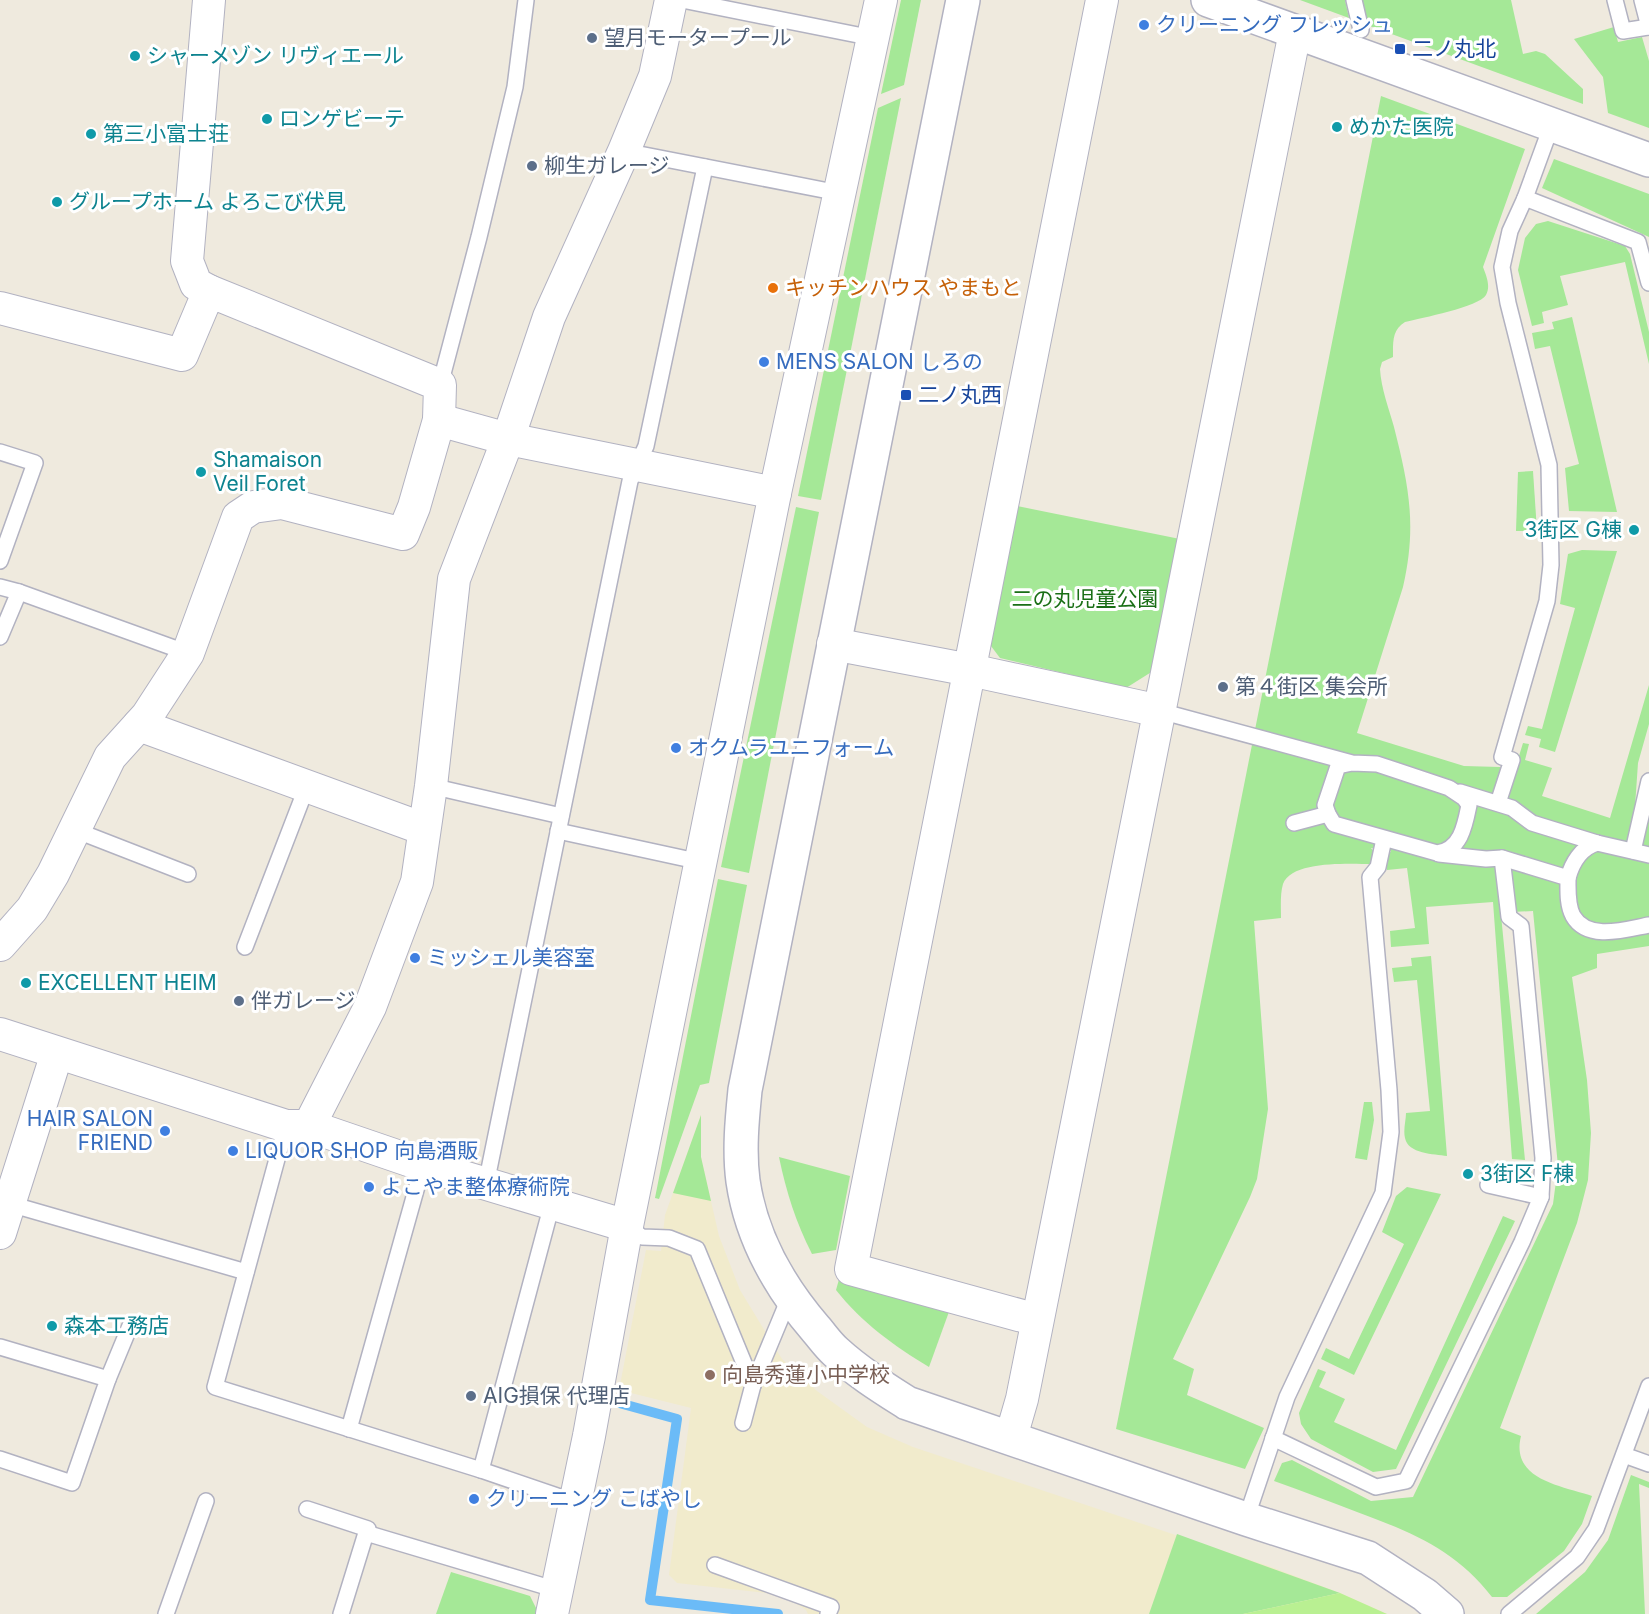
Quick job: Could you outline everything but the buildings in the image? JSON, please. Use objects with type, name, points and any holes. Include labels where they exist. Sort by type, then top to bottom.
[{"type":"street","points":[[0,945],[32,909],[75,830],[110,757],[147,716],[188,653],[238,517],[253,507],[282,503],[403,534],[414,507],[439,420],[440,385],[196,284],[187,261],[209,0]]},
{"type":"street","points":[[297,1126],[370,1006],[417,882],[431,786],[454,579],[508,439],[549,317],[624,151],[655,76],[671,0]]},
{"type":"street","points":[[555,1602],[627,1226],[664,992],[701,862],[775,493],[881,0]]},
{"type":"street","points":[[963,0],[745,1090],[741,1137],[743,1180],[751,1219],[765,1253],[790,1296],[834,1350],[868,1379],[907,1403],[1246,1519],[1368,1558],[1425,1595],[1447,1614]]},
{"type":"street","points":[[1036,1320],[851,1269],[1102,0]]},
{"type":"street","points":[[1208,0],[1649,160]]},
{"type":"street","points":[[1011,1437],[1022,1399],[1295,32]]},
{"type":"street","points":[[0,308],[183,355],[209,291]]},
{"type":"street","points":[[439,420],[508,439],[775,493]]},
{"type":"street","points":[[833,644],[970,670],[1160,711]]},
{"type":"street","points":[[139,725],[424,830]]},
{"type":"street","points":[[0,1034],[627,1226]]},
{"type":"street","points":[[5,1218],[57,1053]]},
{"type":"lane","points":[[440,385],[479,237],[514,87],[526,0]]},
{"type":"lane","points":[[682,0],[873,38]]},
{"type":"lane","points":[[1354,0],[1361,30]]},
{"type":"lane","points":[[1615,0],[1623,31],[1649,27],[1642,0]]},
{"type":"lane","points":[[1498,803],[1512,760],[1502,757],[1547,601],[1551,565],[1549,465],[1508,303],[1502,267],[1510,231],[1525,198],[1552,124]]},
{"type":"lane","points":[[624,151],[839,193]]},
{"type":"lane","points":[[486,1184],[630,481],[646,446],[705,167]]},
{"type":"lane","points":[[1525,198],[1638,242],[1649,283]]},
{"type":"lane","points":[[0,452],[35,463],[0,561]]},
{"type":"lane","points":[[0,587],[188,653]]},
{"type":"lane","points":[[0,638],[19,592]]},
{"type":"lane","points":[[1160,711],[1352,763]]},
{"type":"lane","points":[[1568,878],[1502,858],[1486,860],[1437,853],[1334,824],[1325,805],[1336,768],[1341,764],[1352,763],[1377,765],[1498,803],[1517,811],[1532,823],[1597,843],[1649,855]]},
{"type":"lane","points":[[1633,851],[1649,781]]},
{"type":"lane","points":[[245,947],[307,786]]},
{"type":"lane","points":[[431,786],[561,816]]},
{"type":"lane","points":[[1437,853],[1457,844],[1469,807],[1464,798],[1449,788]]},
{"type":"lane","points":[[1294,823],[1328,814]]},
{"type":"lane","points":[[75,830],[188,874]]},
{"type":"lane","points":[[558,831],[701,862]]},
{"type":"lane","points":[[1246,1519],[1287,1397],[1383,1193],[1391,1132],[1370,877],[1378,867],[1384,839]]},
{"type":"lane","points":[[1597,843],[1585,848],[1571,868],[1568,878],[1569,898],[1574,917],[1586,927],[1605,932],[1649,925]]},
{"type":"lane","points":[[1273,1438],[1376,1486],[1406,1481],[1522,1242],[1541,1197],[1543,1158],[1521,926],[1509,917],[1502,858]]},
{"type":"lane","points":[[297,1126],[246,1272],[215,1387],[481,1470],[575,1502]]},
{"type":"lane","points":[[349,1429],[423,1165]]},
{"type":"lane","points":[[1488,1185],[1541,1197]]},
{"type":"lane","points":[[481,1470],[552,1204]]},
{"type":"lane","points":[[5,1218],[246,1272]]},
{"type":"lane","points":[[627,1226],[642,1238],[669,1238],[697,1249],[753,1385]]},
{"type":"lane","points":[[743,1424],[753,1385],[790,1296]]},
{"type":"lane","points":[[0,1459],[72,1483],[108,1379],[130,1326]]},
{"type":"lane","points":[[0,1347],[108,1379]]},
{"type":"lane","points":[[1509,1614],[1577,1557],[1596,1528],[1649,1386]]},
{"type":"lane","points":[[1624,1455],[1649,1464]]},
{"type":"lane","points":[[166,1614],[206,1502]]},
{"type":"lane","points":[[307,1509],[368,1529],[341,1614]]},
{"type":"lane","points":[[366,1533],[555,1602]]},
{"type":"lane","points":[[716,1565],[831,1607],[828,1614]]},
{"type":"shaded area","name":"向島秀蓮小中学校","points":[[701,1115],[701,1157],[719,1236],[740,1290],[782,1359],[817,1391],[867,1427],[913,1447],[1274,1568],[1387,1614],[808,1614],[806,1610],[783,1595],[677,1583],[669,1575],[691,1408],[619,1390],[646,1250],[661,1251],[665,1215]]},
{"type":"green space","points":[[901,0],[921,0],[904,85],[881,94]]},
{"type":"green space","points":[[1300,0],[1345,0],[1349,18]]},
{"type":"green space","points":[[1362,0],[1511,0],[1523,54],[1536,51],[1545,54],[1583,89],[1583,104],[1367,25]]},
{"type":"green space","points":[[1614,27],[1618,42],[1642,37],[1649,61],[1649,128],[1608,113],[1603,77],[1574,39]]},
{"type":"green space","points":[[1381,96],[1525,149],[1483,267],[1488,284],[1486,295],[1462,308],[1405,322],[1395,333],[1393,357],[1382,362],[1380,369],[1382,384],[1407,487],[1410,545],[1403,587],[1357,733],[1464,766],[1500,767],[1504,773],[1507,795],[1523,743],[1529,744],[1525,760],[1552,768],[1542,796],[1610,818],[1649,685],[1649,724],[1638,763],[1633,835],[1643,839],[1649,816],[1649,946],[1597,954],[1597,968],[1572,977],[1587,1080],[1591,1133],[1588,1180],[1577,1223],[1500,1428],[1521,1436],[1520,1451],[1523,1463],[1531,1472],[1553,1484],[1592,1496],[1582,1524],[1564,1551],[1507,1597],[1492,1597],[1478,1581],[1448,1555],[1414,1535],[1274,1481],[1282,1463],[1292,1460],[1371,1501],[1413,1497],[1553,1204],[1558,1166],[1533,911],[1512,912],[1497,874],[1525,1160],[1512,1159],[1493,902],[1426,907],[1429,944],[1391,947],[1390,931],[1415,928],[1407,868],[1387,870],[1386,858],[1391,851],[1371,848],[1374,852],[1372,864],[1309,867],[1289,876],[1282,888],[1281,918],[1254,921],[1268,1109],[1257,1179],[1173,1359],[1194,1369],[1187,1395],[1264,1428],[1245,1469],[1116,1429]]},
{"type":"green space","points":[[901,98],[821,500],[798,496],[878,108]]},
{"type":"green space","points":[[1554,159],[1649,194],[1649,237],[1542,188]]},
{"type":"green space","points":[[1548,221],[1625,246],[1630,254],[1649,332],[1649,364],[1625,262],[1560,276],[1568,305],[1542,312],[1544,323],[1532,326],[1518,270],[1525,238],[1536,224]]},
{"type":"green space","points":[[1572,317],[1617,512],[1569,511],[1565,468],[1579,464],[1550,346],[1535,349],[1532,333],[1554,329],[1552,322]]},
{"type":"green space","points":[[1533,471],[1537,531],[1516,531],[1518,472]]},
{"type":"green space","name":"二の丸児童公園","points":[[1012,505],[1180,539],[1153,671],[1126,688],[1000,658],[985,638]]},
{"type":"green space","points":[[796,507],[819,512],[749,873],[721,867]]},
{"type":"green space","points":[[1582,550],[1617,551],[1555,752],[1539,747],[1541,739],[1525,735],[1528,726],[1542,729],[1575,608],[1560,604],[1568,554]]},
{"type":"green space","points":[[718,879],[747,885],[709,1083],[700,1085],[659,1199],[655,1198]]},
{"type":"green space","points":[[1431,956],[1447,1156],[1416,1150],[1407,1143],[1404,1135],[1406,1113],[1430,1111],[1417,980],[1394,982],[1392,968],[1412,966],[1411,958]]},
{"type":"green space","points":[[1364,1102],[1372,1102],[1374,1120],[1367,1160],[1355,1158]]},
{"type":"green space","points":[[701,1115],[701,1157],[711,1201],[673,1193]]},
{"type":"green space","points":[[779,1157],[850,1176],[836,1250],[812,1254],[792,1207]]},
{"type":"green space","points":[[1407,1187],[1441,1194],[1354,1375],[1321,1359],[1326,1348],[1349,1359],[1404,1244],[1382,1232],[1396,1196]]},
{"type":"green space","points":[[1503,1216],[1515,1221],[1396,1469],[1373,1472],[1311,1439],[1301,1424],[1299,1413],[1318,1369],[1326,1372],[1319,1387],[1345,1399],[1334,1422],[1396,1450]]},
{"type":"green space","points":[[840,1276],[950,1309],[929,1367],[891,1342],[846,1302],[836,1290]]},
{"type":"green space","points":[[1631,1475],[1649,1482],[1649,1488],[1639,1484],[1645,1614],[1536,1614],[1585,1572],[1608,1540]]},
{"type":"green space","points":[[1177,1534],[1340,1593],[1243,1614],[1149,1614]]},
{"type":"green space","points":[[451,1572],[530,1596],[539,1614],[436,1614]]},
{"type":"green space","points":[[1340,1593],[1387,1614],[1243,1614]]},
{"type":"waterway","points":[[612,1401],[677,1419],[650,1600],[778,1614]]},
{"type":"place","name":"クリーニング フレッシュ","points":[[1144,25]]},
{"type":"place","name":"望月モータープール","points":[[592,38]]},
{"type":"place","name":"二ノ丸北","points":[[1400,49]]},
{"type":"place","name":"シャーメゾン リヴィエール","points":[[135,56]]},
{"type":"place","name":"ロンゲビーテ","points":[[267,119]]},
{"type":"place","name":"めかた医院","points":[[1337,127]]},
{"type":"place","name":"第三小富士荘","points":[[91,134]]},
{"type":"place","name":"柳生ガレージ","points":[[532,166]]},
{"type":"place","name":"グループホーム よろこび伏見","points":[[57,202]]},
{"type":"place","name":"キッチンハウス やまもと","points":[[773,288]]},
{"type":"place","name":"MENS SALON しろの","points":[[764,362]]},
{"type":"place","name":"二ノ丸西","points":[[906,395]]},
{"type":"place","name":"Shamaison Veil Foret","points":[[201,472]]},
{"type":"place","name":"3街区 G棟","points":[[1634,530]]},
{"type":"place","name":"第４街区 集会所","points":[[1223,687]]},
{"type":"place","name":"オクムラユニフォーム","points":[[676,748]]},
{"type":"place","name":"ミッシェル美容室","points":[[415,958]]},
{"type":"place","name":"EXCELLENT HEIM","points":[[26,983]]},
{"type":"place","name":"伴ガレージ","points":[[239,1001]]},
{"type":"place","name":"HAIR SALON FRIEND","points":[[165,1131]]},
{"type":"place","name":"LIQUOR SHOP 向島酒販","points":[[233,1151]]},
{"type":"place","name":"3街区 F棟","points":[[1468,1174]]},
{"type":"place","name":"よこやま整体療術院","points":[[369,1187]]},
{"type":"place","name":"森本工務店","points":[[52,1326]]},
{"type":"place","name":"向島秀蓮小中学校","points":[[710,1375]]},
{"type":"place","name":"AIG損保 代理店","points":[[471,1396]]},
{"type":"place","name":"クリーニング こばやし","points":[[474,1499]]}]
